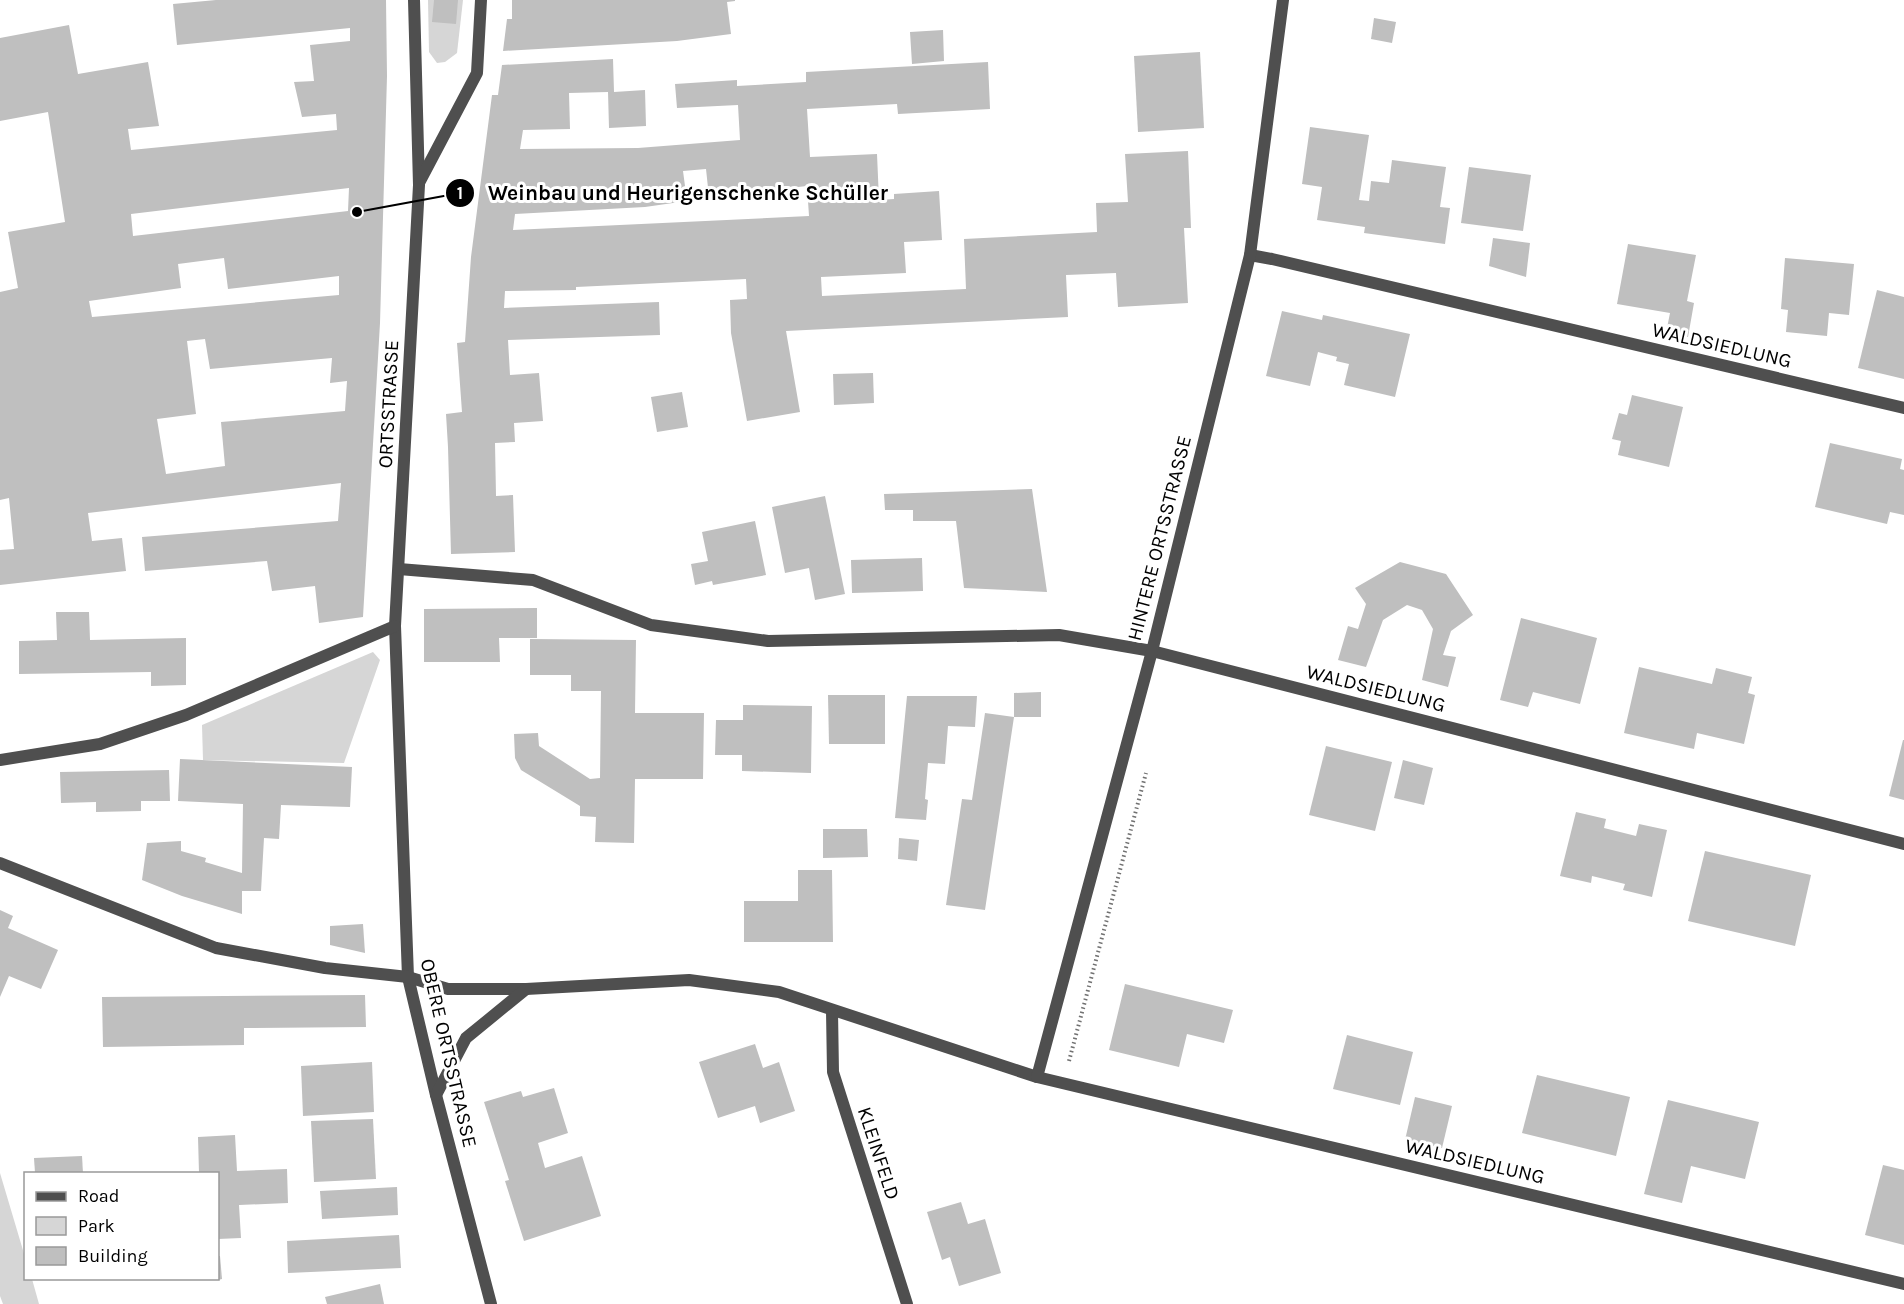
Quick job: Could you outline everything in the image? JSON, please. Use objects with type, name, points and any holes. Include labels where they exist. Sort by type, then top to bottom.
[{"type":"street","name":"ORTSSTRASSE","points":[[395,626],[419,184],[414,0]]},
{"type":"street","name":"ORTSSTRASSE","points":[[419,184],[477,73],[481,0]]},
{"type":"street","name":"HINTERE ORTSSTRASSE","points":[[1037,1077],[1152,651],[1250,255],[1283,0]]},
{"type":"street","name":"WALDSIEDLUNG","points":[[1250,255],[1904,408]]},
{"type":"street","name":"WALDSIEDLUNG","points":[[399,569],[533,580],[651,624],[768,641],[1059,635],[1152,651],[1904,844]]},
{"type":"street","points":[[0,760],[100,744],[186,715],[395,626]]},
{"type":"street","name":"OBERE ORTSSTRASSE","points":[[395,626],[408,977],[436,1095],[491,1304]]},
{"type":"street","name":"WALDSIEDLUNG","points":[[0,863],[216,948],[325,968],[408,977],[448,989],[526,989],[688,980],[779,992],[1037,1077],[1904,1284]]},
{"type":"street","points":[[436,1095],[466,1038],[526,989]]},
{"type":"street","name":"KLEINFELD","points":[[832,1011],[833,1072],[907,1304]]},
{"type":"green space","points":[[428,0],[463,0],[457,53],[445,62],[437,63],[429,52]]},
{"type":"green space","points":[[373,652],[380,660],[344,763],[203,760],[202,725]]},
{"type":"green space","points":[[0,1173],[24,1254],[24,1280],[32,1280],[39,1304],[3,1304],[0,1296]]},
{"type":"building","points":[[216,0],[386,0],[387,76],[380,323],[363,617],[319,623],[315,586],[272,591],[267,561],[145,571],[142,537],[338,521],[341,483],[88,513],[92,541],[122,538],[126,571],[0,585],[0,550],[14,549],[9,498],[0,500],[0,292],[18,288],[8,232],[65,222],[48,112],[0,121],[0,38],[69,25],[78,74],[148,62],[159,126],[128,129],[131,150],[337,130],[336,114],[302,117],[294,82],[314,81],[310,45],[350,41],[350,28],[177,45],[173,4]],"holes":[[[349,188],[348,211],[133,236],[131,214]],[[224,258],[228,289],[339,276],[339,295],[92,317],[89,301],[181,288],[178,264]],[[205,339],[210,369],[332,358],[330,383],[347,381],[345,411],[221,422],[225,466],[166,474],[157,419],[196,414],[187,341]]]},
{"type":"building","points":[[434,0],[458,0],[456,24],[432,22]]},
{"type":"building","points":[[512,0],[735,1],[727,2],[731,34],[677,41],[503,51],[507,19],[512,19]]},
{"type":"building","points":[[1374,18],[1396,22],[1392,43],[1371,39]]},
{"type":"building","points":[[943,30],[944,61],[912,64],[910,32]]},
{"type":"building","points":[[1200,52],[1204,128],[1138,132],[1134,56]]},
{"type":"building","points":[[613,59],[614,92],[645,90],[646,126],[609,128],[608,92],[569,93],[570,129],[523,130],[520,149],[638,148],[740,140],[738,105],[677,108],[675,84],[737,80],[737,86],[806,82],[806,72],[988,62],[990,109],[898,114],[897,104],[807,109],[810,157],[877,154],[879,200],[894,199],[894,194],[939,191],[942,240],[904,242],[906,273],[821,277],[822,296],[966,289],[964,239],[1097,232],[1096,203],[1128,202],[1125,154],[1188,151],[1191,228],[1184,228],[1188,303],[1118,307],[1116,273],[1066,275],[1068,317],[786,331],[800,412],[747,421],[731,333],[730,300],[747,299],[746,279],[576,287],[576,290],[505,291],[504,308],[659,302],[660,335],[508,340],[510,375],[539,373],[543,421],[514,423],[515,442],[495,443],[496,496],[513,495],[515,552],[451,554],[446,414],[462,412],[457,343],[465,342],[471,257],[492,95],[498,95],[502,65]],"holes":[[[706,169],[709,197],[807,186],[809,216],[513,230],[515,214],[645,207],[687,201],[683,171]]]},
{"type":"building","points":[[1310,127],[1369,135],[1359,200],[1369,201],[1371,181],[1389,183],[1392,160],[1446,167],[1440,207],[1450,208],[1445,244],[1364,233],[1365,227],[1317,220],[1322,187],[1302,184]]},
{"type":"building","points":[[1469,167],[1531,175],[1523,231],[1461,223]]},
{"type":"building","points":[[1493,238],[1530,243],[1526,277],[1489,266]]},
{"type":"building","points":[[1628,244],[1696,255],[1687,301],[1694,303],[1688,337],[1666,333],[1670,313],[1617,304]]},
{"type":"building","points":[[1785,258],[1854,264],[1849,315],[1829,313],[1827,336],[1786,332],[1788,310],[1781,309]]},
{"type":"building","points":[[1877,290],[1904,297],[1904,379],[1858,368]]},
{"type":"building","points":[[1282,311],[1322,320],[1323,315],[1410,334],[1395,397],[1344,385],[1349,364],[1336,361],[1337,357],[1318,352],[1310,386],[1266,376]]},
{"type":"building","points":[[873,373],[874,403],[834,405],[833,374]]},
{"type":"building","points":[[682,392],[688,427],[657,432],[651,397]]},
{"type":"building","points":[[1632,395],[1683,407],[1669,467],[1618,455],[1621,441],[1612,439],[1619,413],[1627,415]]},
{"type":"building","points":[[1830,443],[1902,459],[1900,469],[1904,470],[1904,515],[1890,512],[1887,524],[1815,507]]},
{"type":"building","points":[[1032,489],[1047,592],[964,588],[956,521],[913,521],[913,510],[885,510],[884,494]]},
{"type":"building","points":[[825,496],[845,594],[815,600],[809,568],[785,573],[772,507]]},
{"type":"building","points":[[755,521],[766,575],[713,585],[712,581],[695,585],[691,564],[708,561],[702,532]]},
{"type":"building","points":[[922,558],[923,591],[852,593],[851,560]]},
{"type":"building","points":[[1400,562],[1446,574],[1473,615],[1451,631],[1443,655],[1456,657],[1448,687],[1422,680],[1433,629],[1422,610],[1407,605],[1383,620],[1366,667],[1338,660],[1348,626],[1358,629],[1366,604],[1355,588]]},
{"type":"building","points":[[537,608],[537,638],[499,638],[500,662],[424,662],[424,609]]},
{"type":"building","points":[[56,612],[89,612],[90,640],[186,638],[186,685],[151,686],[151,672],[19,674],[19,641],[57,640]]},
{"type":"building","points":[[1521,618],[1597,638],[1580,704],[1533,692],[1528,707],[1500,700]]},
{"type":"building","points":[[530,639],[636,640],[635,713],[704,713],[703,779],[635,779],[634,843],[595,842],[596,817],[580,816],[580,806],[521,770],[515,758],[514,734],[538,733],[539,746],[590,779],[600,778],[601,691],[571,691],[571,675],[530,675]]},
{"type":"building","points":[[1639,667],[1712,684],[1716,668],[1752,677],[1748,693],[1755,695],[1744,744],[1697,733],[1694,749],[1624,733]]},
{"type":"building","points":[[1041,692],[1041,717],[1014,717],[1014,693]]},
{"type":"building","points":[[828,695],[885,695],[885,744],[829,744]]},
{"type":"building","points":[[907,696],[977,696],[975,727],[948,726],[945,764],[928,763],[926,820],[895,818]]},
{"type":"building","points":[[743,705],[812,706],[811,773],[742,771],[742,755],[715,755],[716,720],[743,720]]},
{"type":"building","points":[[985,713],[1014,717],[985,910],[946,905],[962,799],[972,800]]},
{"type":"building","points":[[1904,740],[1904,800],[1889,796]]},
{"type":"building","points":[[1326,746],[1392,762],[1375,831],[1309,815]]},
{"type":"building","points":[[180,759],[352,767],[350,807],[281,805],[279,839],[264,838],[261,891],[242,891],[242,914],[182,896],[142,880],[147,843],[181,841],[181,851],[206,858],[205,862],[242,873],[243,804],[178,801]]},
{"type":"building","points":[[1403,760],[1433,768],[1424,805],[1394,798]]},
{"type":"building","points":[[169,770],[170,801],[141,801],[141,811],[96,812],[96,802],[61,803],[60,772]]},
{"type":"building","points":[[1576,812],[1606,819],[1604,828],[1636,836],[1639,824],[1667,830],[1652,897],[1623,890],[1625,884],[1592,876],[1591,883],[1560,876]]},
{"type":"building","points":[[823,829],[867,829],[868,857],[823,858]]},
{"type":"building","points":[[899,838],[919,840],[917,861],[898,859]]},
{"type":"building","points":[[1705,851],[1811,875],[1795,946],[1688,921]]},
{"type":"building","points":[[798,870],[832,870],[833,942],[744,942],[744,901],[798,901]]},
{"type":"building","points":[[0,910],[13,916],[8,928],[58,950],[41,989],[9,976],[0,997]]},
{"type":"building","points":[[363,924],[365,953],[330,945],[330,926]]},
{"type":"building","points":[[1125,984],[1233,1010],[1224,1043],[1187,1034],[1179,1067],[1109,1050]]},
{"type":"building","points":[[365,995],[366,1027],[244,1028],[244,1045],[103,1047],[102,997]]},
{"type":"building","points":[[1347,1035],[1413,1052],[1400,1105],[1333,1089]]},
{"type":"building","points":[[755,1044],[763,1068],[779,1062],[795,1111],[760,1123],[755,1106],[718,1118],[699,1062]]},
{"type":"building","points":[[372,1062],[374,1112],[303,1116],[301,1066]]},
{"type":"building","points":[[1537,1075],[1630,1097],[1616,1156],[1522,1133]]},
{"type":"building","points":[[554,1088],[568,1133],[538,1143],[545,1168],[582,1156],[601,1216],[524,1241],[505,1181],[509,1180],[484,1102],[521,1091],[523,1097]]},
{"type":"building","points":[[1415,1097],[1452,1106],[1442,1148],[1405,1140]]},
{"type":"building","points":[[1668,1100],[1759,1122],[1745,1179],[1691,1166],[1682,1203],[1644,1194]]},
{"type":"building","points":[[373,1119],[376,1179],[314,1182],[311,1121]]},
{"type":"building","points":[[235,1135],[237,1171],[287,1169],[288,1203],[239,1205],[241,1238],[219,1239],[219,1172],[199,1172],[198,1137]]},
{"type":"building","points":[[82,1156],[83,1172],[35,1172],[34,1158]]},
{"type":"building","points":[[1883,1165],[1904,1170],[1904,1245],[1865,1235]]},
{"type":"building","points":[[397,1187],[398,1215],[322,1219],[320,1191]]},
{"type":"building","points":[[961,1202],[968,1224],[985,1219],[1001,1273],[959,1286],[950,1257],[942,1260],[927,1212]]},
{"type":"building","points":[[399,1235],[401,1268],[288,1273],[287,1241]]},
{"type":"building","points":[[219,1256],[220,1256],[222,1279],[219,1280]]},
{"type":"building","points":[[380,1284],[384,1304],[327,1304],[325,1297]]},
{"type":"place","name":"Weinbau und Heurigenschenke Schüller","points":[[357,212]]}]
